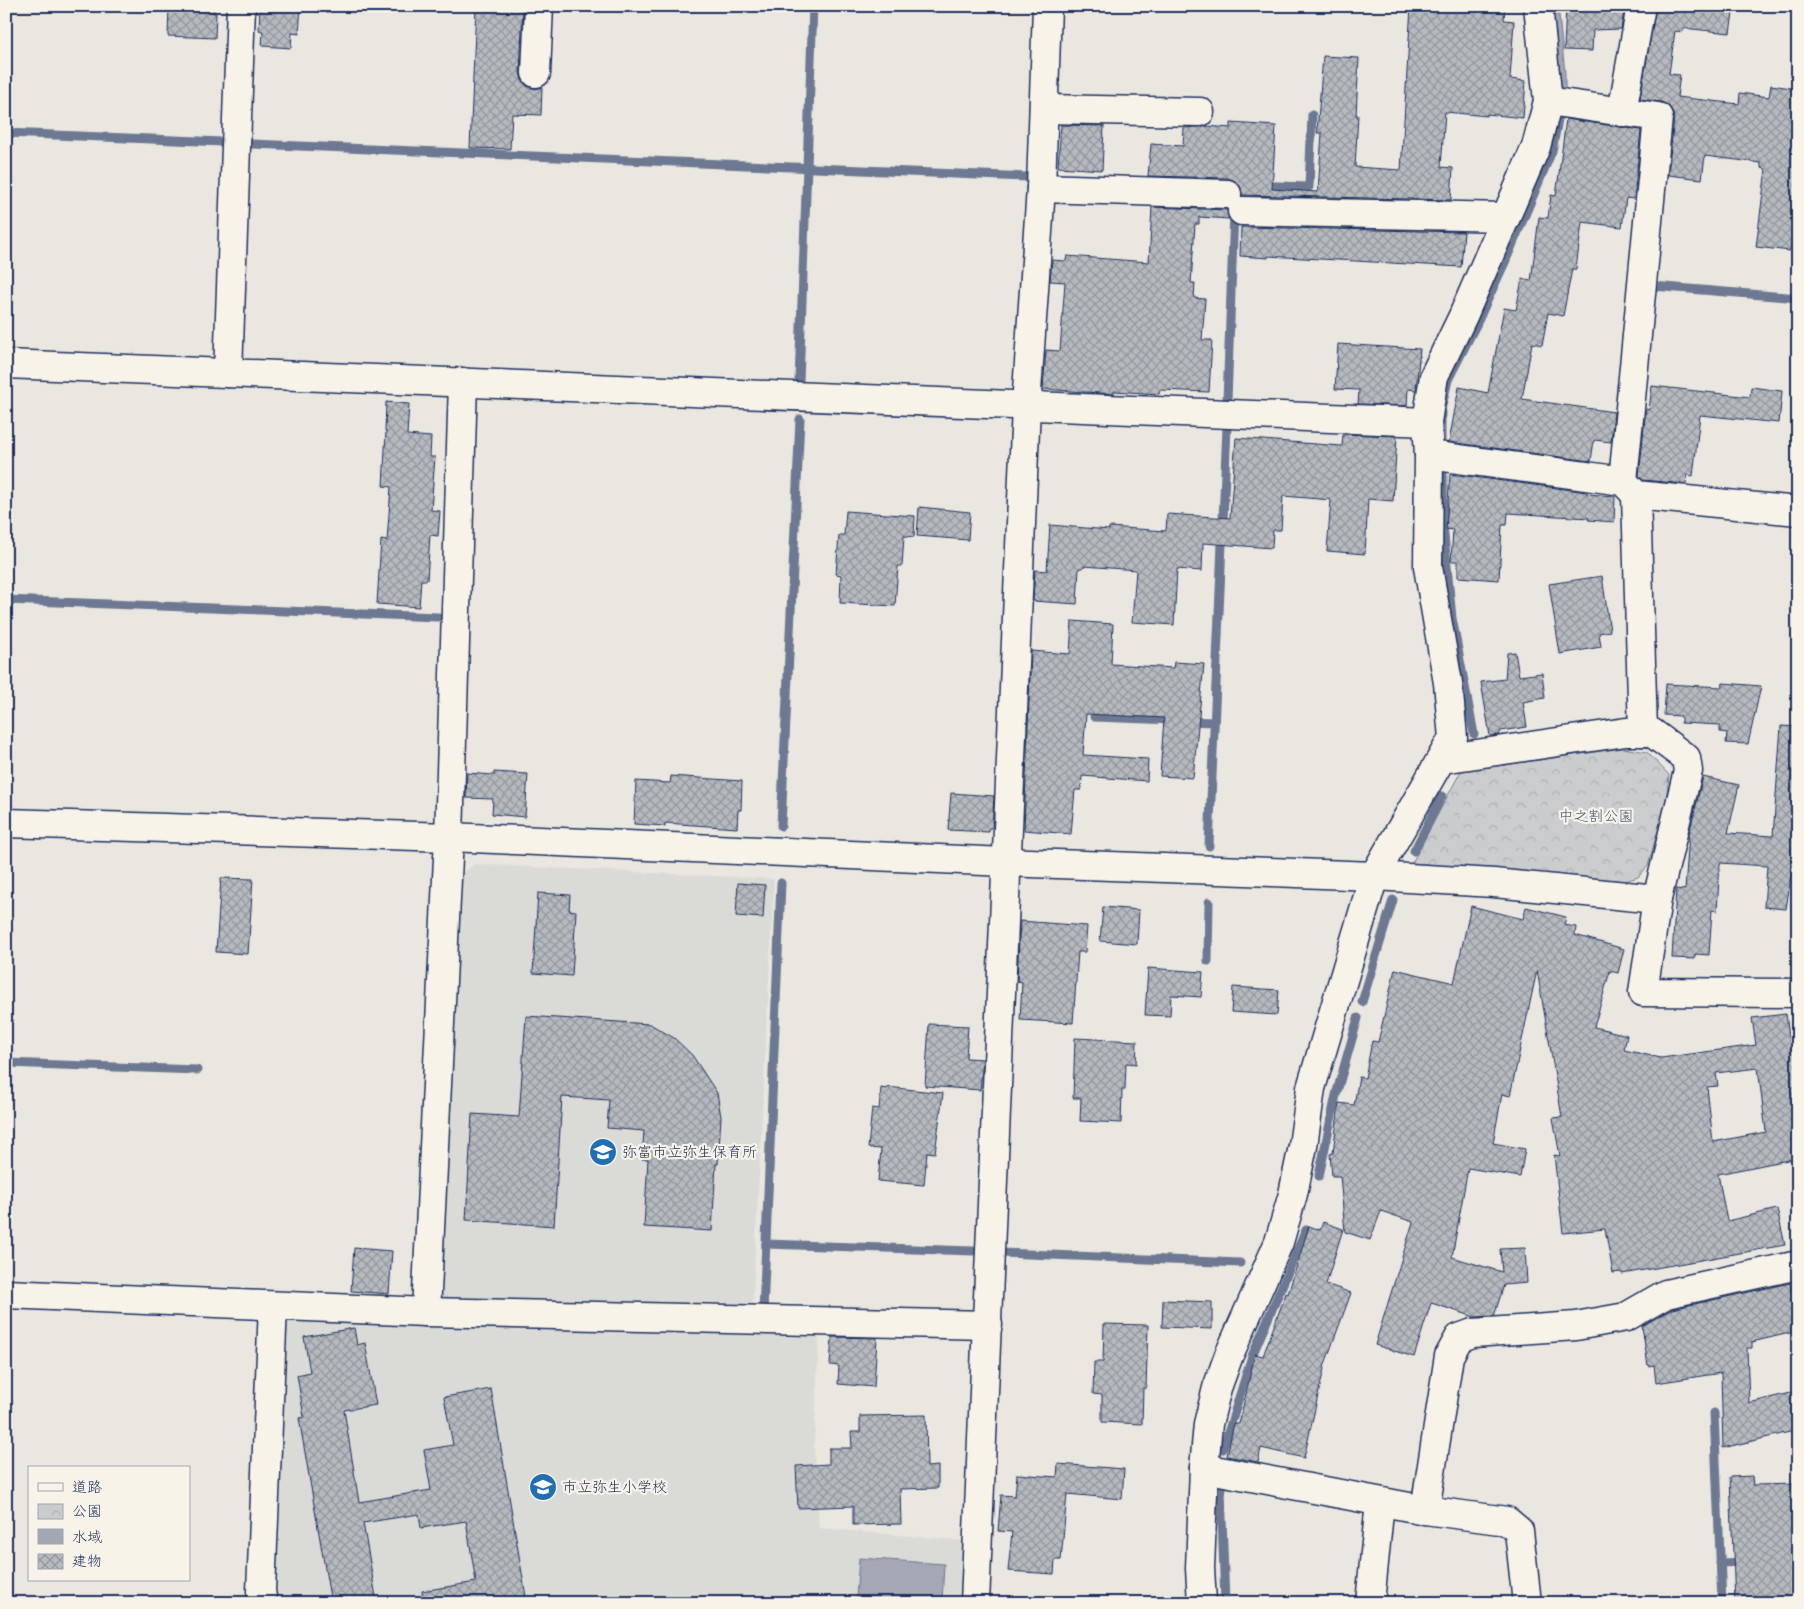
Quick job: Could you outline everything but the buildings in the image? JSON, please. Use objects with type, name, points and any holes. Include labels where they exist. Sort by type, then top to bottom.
[{"type":"street","points":[[228,373],[241,6]]},
{"type":"street","points":[[536,73],[539,6]]},
{"type":"street","points":[[975,1603],[1026,406],[1041,188],[1047,6]]},
{"type":"street","points":[[1202,1603],[1200,1568],[1204,1468],[1208,1424],[1220,1380],[1229,1355],[1279,1242],[1293,1194],[1312,1088],[1374,876],[1453,738],[1448,683],[1428,567],[1429,455],[1427,422],[1434,376],[1536,147],[1548,101],[1538,6]]},
{"type":"street","points":[[1622,112],[1641,6]]},
{"type":"street","points":[[1548,101],[1658,116],[1630,488],[1642,732]]},
{"type":"street","points":[[1044,109],[1200,112]]},
{"type":"street","points":[[1041,188],[1234,202],[1506,217]]},
{"type":"street","points":[[6,364],[1427,422]]},
{"type":"street","points":[[426,1312],[449,837],[462,382]]},
{"type":"street","points":[[1429,455],[1630,488],[1798,512]]},
{"type":"street","points":[[1442,759],[1626,732],[1651,732],[1686,758],[1688,771],[1657,900],[1643,992],[1798,993]]},
{"type":"street","points":[[6,823],[449,837],[1006,862],[1374,876],[1494,883],[1657,900]]},
{"type":"street","points":[[1425,1510],[1449,1356],[1459,1338],[1473,1333],[1576,1326],[1626,1317],[1666,1294],[1798,1265]]},
{"type":"street","points":[[6,1294],[426,1312],[988,1325]]},
{"type":"street","points":[[263,1603],[261,1591],[273,1306]]},
{"type":"street","points":[[1204,1468],[1425,1510],[1507,1521],[1519,1530],[1527,1603]]},
{"type":"street","points":[[1370,1603],[1380,1502]]},
{"type":"shaded area","name":"弥富市立弥生保育所","points":[[474,864],[774,879],[752,1314],[438,1301],[459,877]]},
{"type":"shaded area","name":"市立弥生小学校","points":[[286,1314],[819,1334],[814,1447],[819,1528],[967,1541],[964,1603],[271,1603]]},
{"type":"green space","name":"中之割公園","points":[[1623,748],[1647,752],[1669,775],[1666,801],[1648,866],[1638,877],[1625,881],[1412,863],[1461,771]]},
{"type":"water","points":[[1546,6],[1558,6],[1565,73],[1565,92],[1555,85]]},
{"type":"water","points":[[859,1558],[944,1564],[942,1603],[880,1603],[880,1599],[856,1597]]},
{"type":"waterway","points":[[799,381],[813,6]]},
{"type":"waterway","points":[[1225,184],[1309,187],[1312,115]]},
{"type":"waterway","points":[[1441,442],[1441,410],[1448,380],[1506,260],[1552,151],[1559,115]]},
{"type":"waterway","points":[[6,133],[223,142]]},
{"type":"waterway","points":[[252,144],[1027,177]]},
{"type":"waterway","points":[[1227,401],[1234,211]]},
{"type":"waterway","points":[[1653,286],[1798,298]]},
{"type":"waterway","points":[[781,826],[800,419]]},
{"type":"waterway","points":[[1209,846],[1227,427]]},
{"type":"waterway","points":[[1443,474],[1443,525],[1452,618],[1474,734]]},
{"type":"waterway","points":[[6,600],[438,617]]},
{"type":"waterway","points":[[1094,717],[1174,720]]},
{"type":"waterway","points":[[1187,721],[1214,722]]},
{"type":"waterway","points":[[1414,851],[1442,796]]},
{"type":"waterway","points":[[763,1313],[781,883]]},
{"type":"waterway","points":[[1362,1002],[1393,900]]},
{"type":"waterway","points":[[1208,961],[1209,902]]},
{"type":"waterway","points":[[1319,1176],[1336,1095],[1358,1018]]},
{"type":"waterway","points":[[6,1063],[197,1070]]},
{"type":"waterway","points":[[1223,1449],[1252,1356],[1306,1230]]},
{"type":"waterway","points":[[766,1244],[973,1251]]},
{"type":"waterway","points":[[1002,1253],[1240,1263]]},
{"type":"waterway","points":[[1714,1413],[1722,1603]]},
{"type":"waterway","points":[[1221,1489],[1225,1603]]},
{"type":"waterway","points":[[1720,1563],[1745,1562]]},
{"type":"place","name":"弥富市立弥生保育所","points":[[603,1152]]},
{"type":"place","name":"市立弥生小学校","points":[[543,1487]]}]
